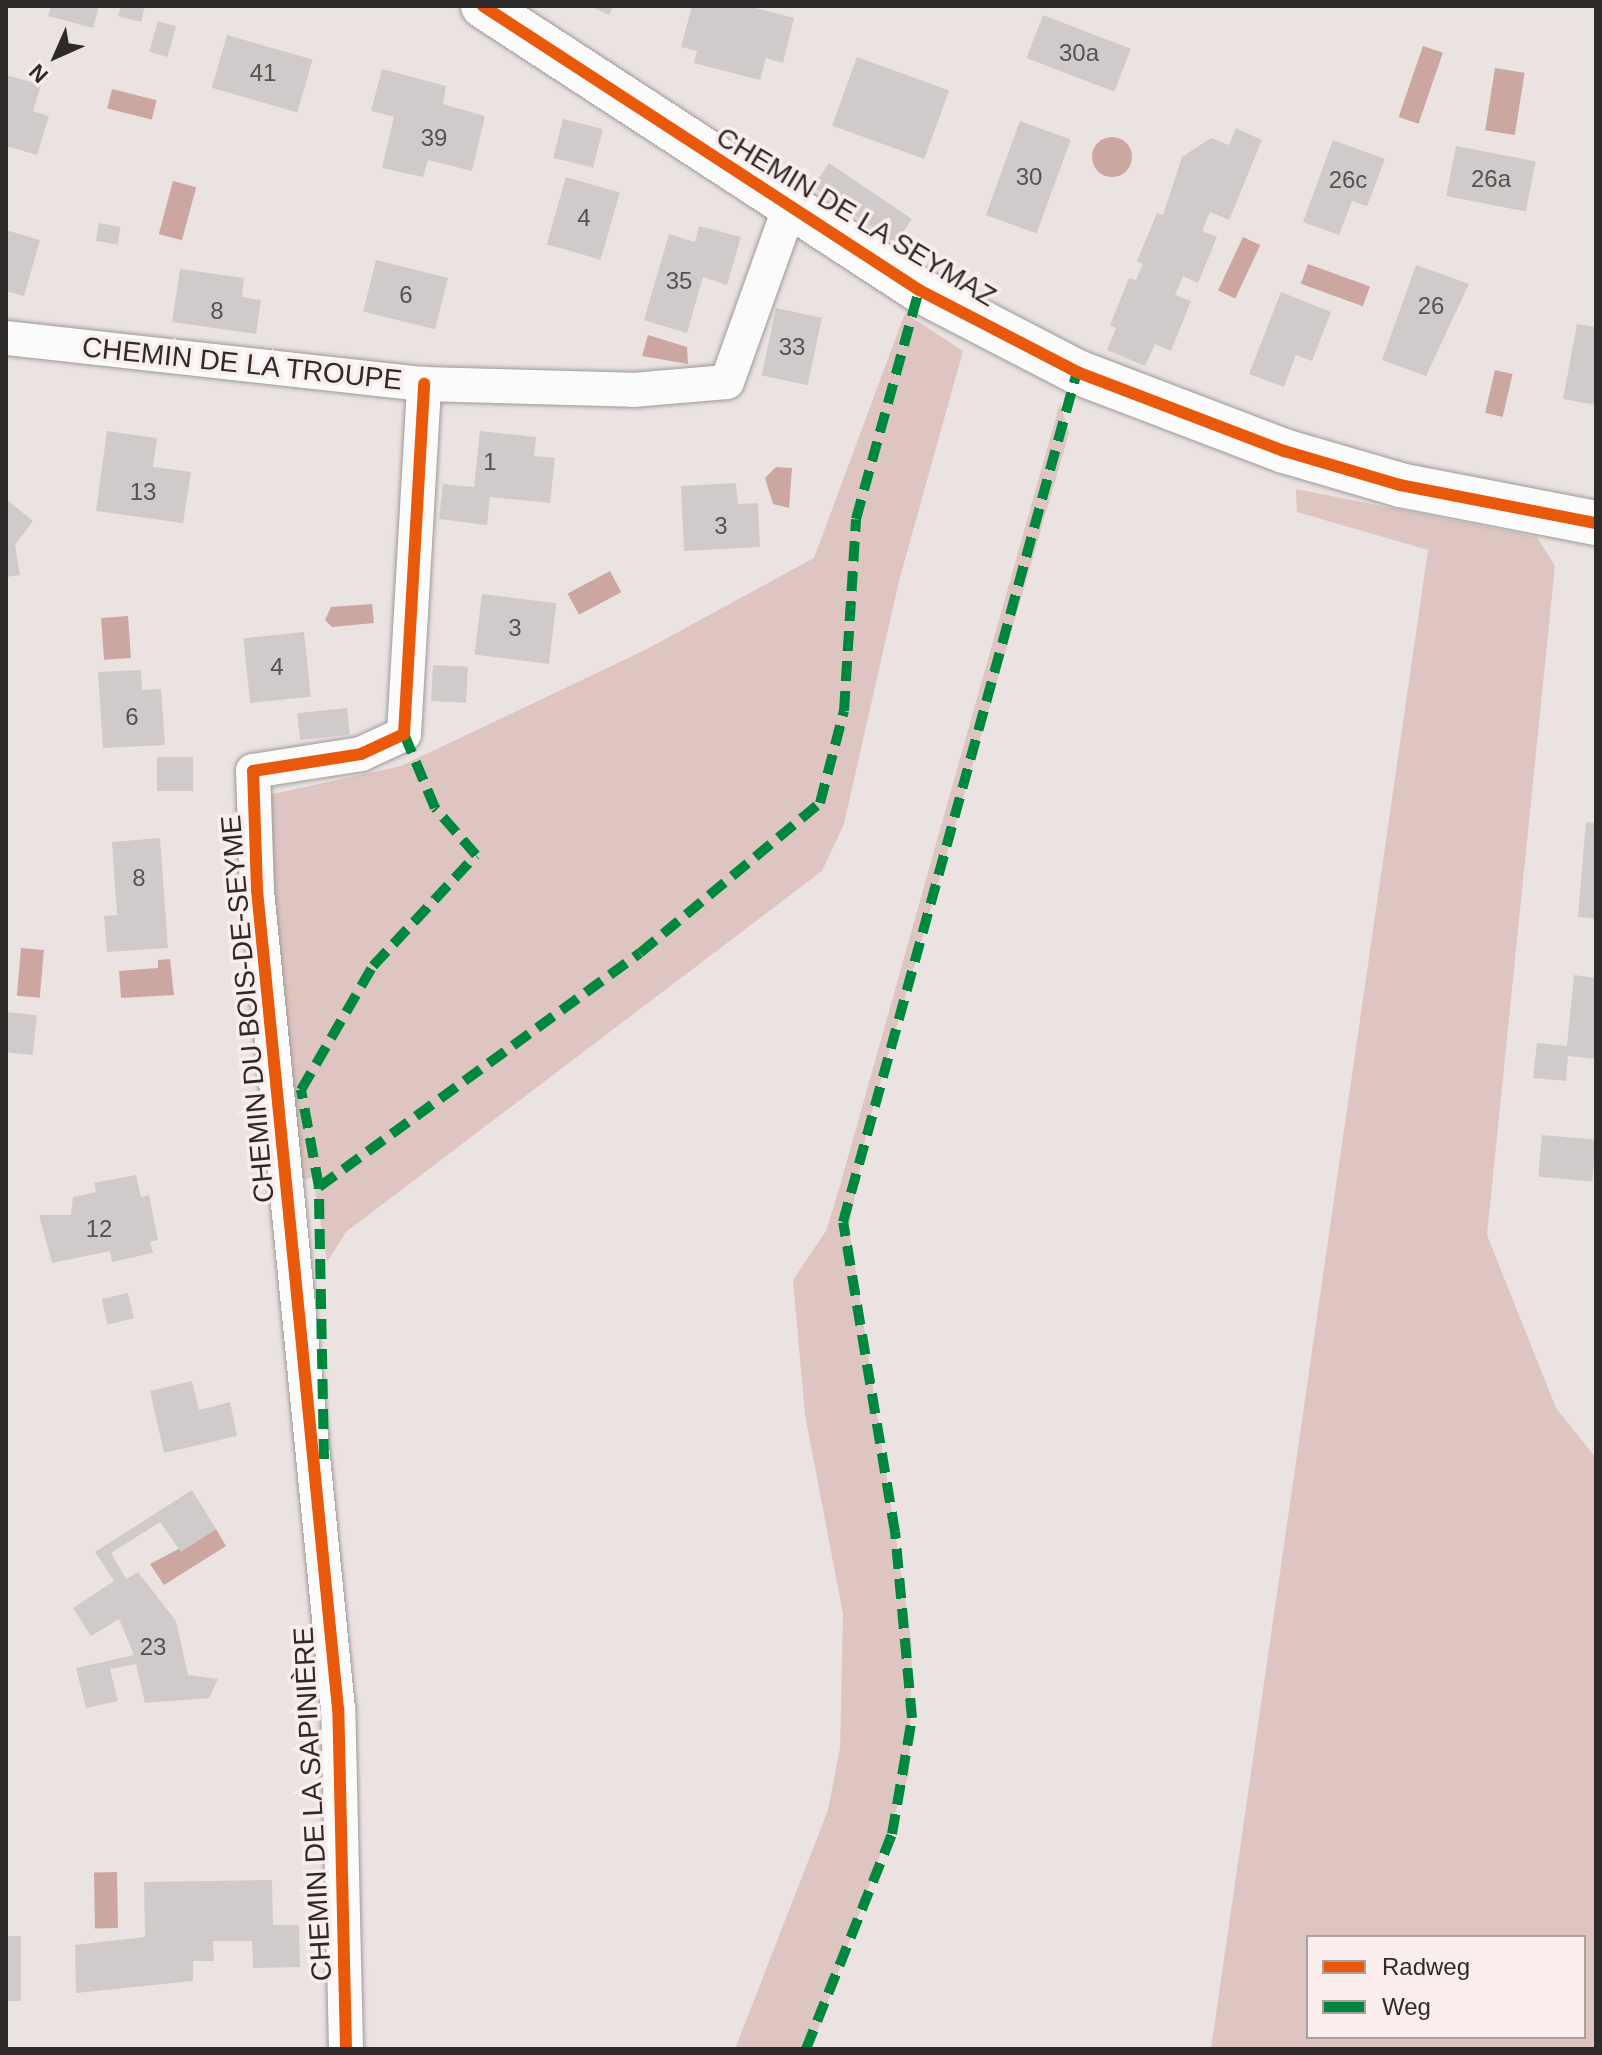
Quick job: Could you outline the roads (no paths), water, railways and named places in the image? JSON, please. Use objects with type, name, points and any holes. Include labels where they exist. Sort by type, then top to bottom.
[{"type":"street","name":"CHEMIN DE LA SEYMAZ","points":[[483,6],[789,209],[919,290],[1077,372],[1179,414],[1400,485],[1596,523]]},
{"type":"street","name":"CHEMIN DE LA TROUPE","points":[[6,338],[424,384],[633,390],[727,382],[789,209]]},
{"type":"street","name":"CHEMIN DU BOIS-DE-SEYME","points":[[312,1463],[253,848],[253,771],[361,754],[404,734],[424,384]]},
{"type":"street","name":"CHEMIN DE LA SAPINIÈRE","points":[[312,1463],[338,1709],[346,2049]]}]
